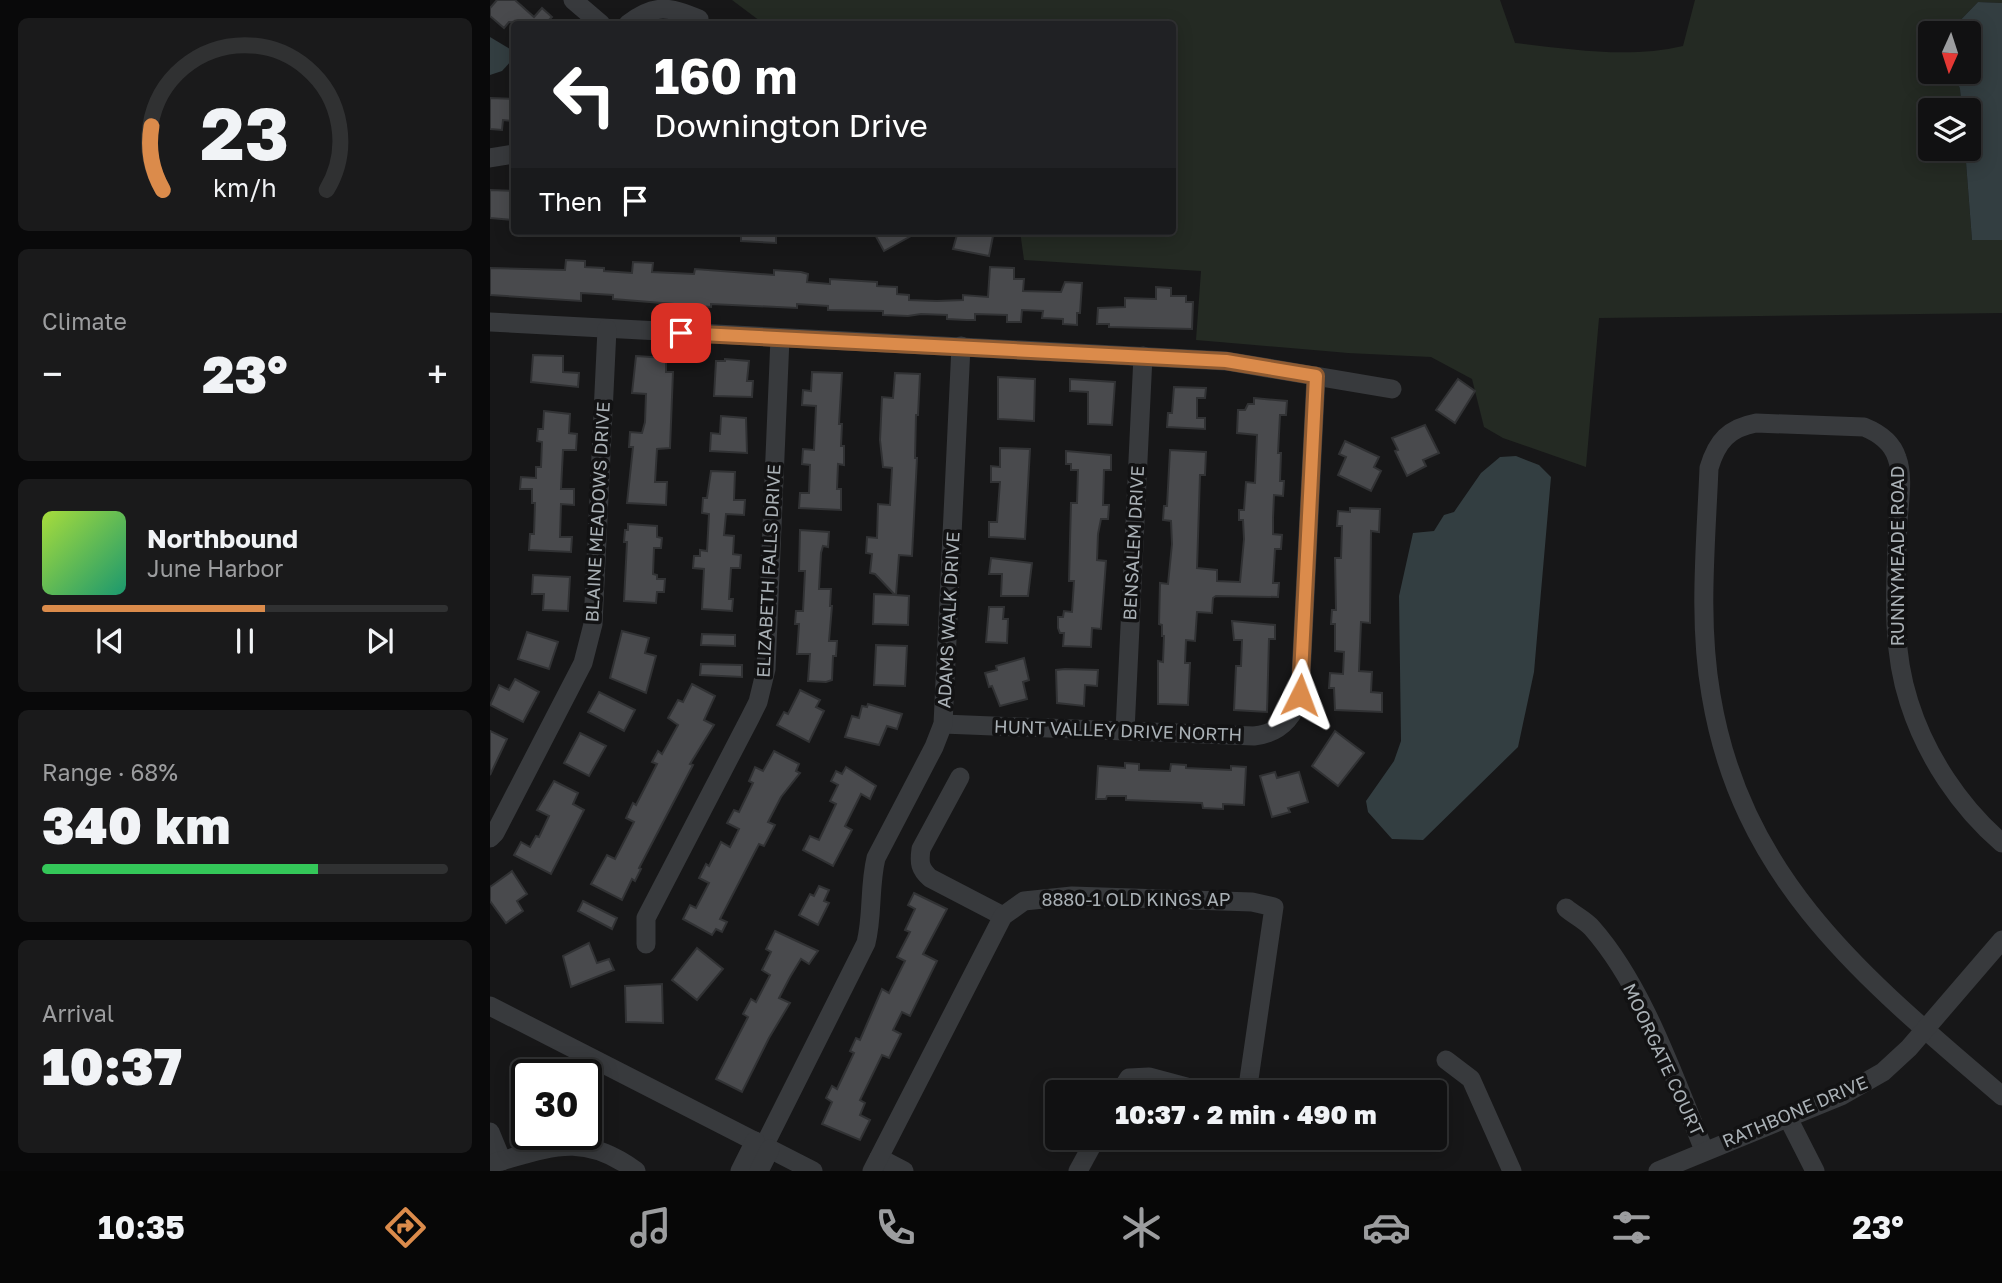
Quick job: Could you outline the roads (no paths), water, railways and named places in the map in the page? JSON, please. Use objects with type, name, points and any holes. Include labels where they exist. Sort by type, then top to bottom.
[{"type":"street","points":[[573,0],[598,21]]},
{"type":"street","points":[[633,21],[650,11],[670,7],[699,19]]},
{"type":"street","points":[[490,158],[511,154]]},
{"type":"street","points":[[490,323],[1226,361],[1392,389]]},
{"type":"street","name":"BLAINE MEADOWS DRIVE","points":[[490,838],[583,663],[590,643],[607,329]]},
{"type":"street","name":"ELIZABETH FALLS DRIVE","points":[[646,944],[646,918],[750,718],[766,669],[780,338]]},
{"type":"street","name":"ADAMS WALK DRIVE","points":[[763,1146],[866,943],[871,922],[871,879],[876,859],[934,747],[943,724],[961,346]]},
{"type":"street","name":"BENSALEM DRIVE","points":[[1125,731],[1143,356]]},
{"type":"street","name":"HUNT VALLEY DRIVE NORTH","points":[[943,724],[1254,736],[1278,730],[1288,721],[1300,695],[1316,376]]},
{"type":"street","name":"RUNNYMEADE ROAD","points":[[1924,1029],[1868,980],[1839,949],[1782,878],[1744,806],[1727,757],[1711,696],[1705,640],[1704,586],[1709,468],[1715,448],[1726,434],[1741,426],[1756,423],[1864,427],[1877,432],[1892,448],[1900,471],[1895,612],[1899,659],[1909,702],[1942,774],[1965,806],[2002,843]]},
{"type":"street","points":[[904,1171],[875,1165],[1003,916],[930,878],[922,870],[921,849],[960,777]]},
{"type":"street","name":"8880-1 OLD KINGS AP","points":[[1003,916],[1024,901],[1072,896],[1240,901],[1274,907],[1249,1080]]},
{"type":"street","name":"MOORGATE COURT","points":[[1566,908],[1591,927],[1618,966],[1661,1049],[1704,1150]]},
{"type":"street","name":"RATHBONE DRIVE","points":[[1658,1171],[1866,1083],[1899,1058],[2002,940]]},
{"type":"street","points":[[490,1006],[813,1171]]},
{"type":"street","points":[[1924,1029],[2002,1096]]},
{"type":"street","points":[[1446,1060],[1471,1079],[1512,1171]]},
{"type":"street","points":[[1128,1080],[1149,1077],[1160,1080]]},
{"type":"street","points":[[1788,1118],[1815,1171]]},
{"type":"street","points":[[490,1132],[496,1162],[537,1150],[584,1146],[605,1151],[636,1171]]},
{"type":"street","points":[[740,1171],[763,1146]]},
{"type":"street","points":[[760,1171],[763,1146]]},
{"type":"street","points":[[1078,1171],[1089,1150]]}]
